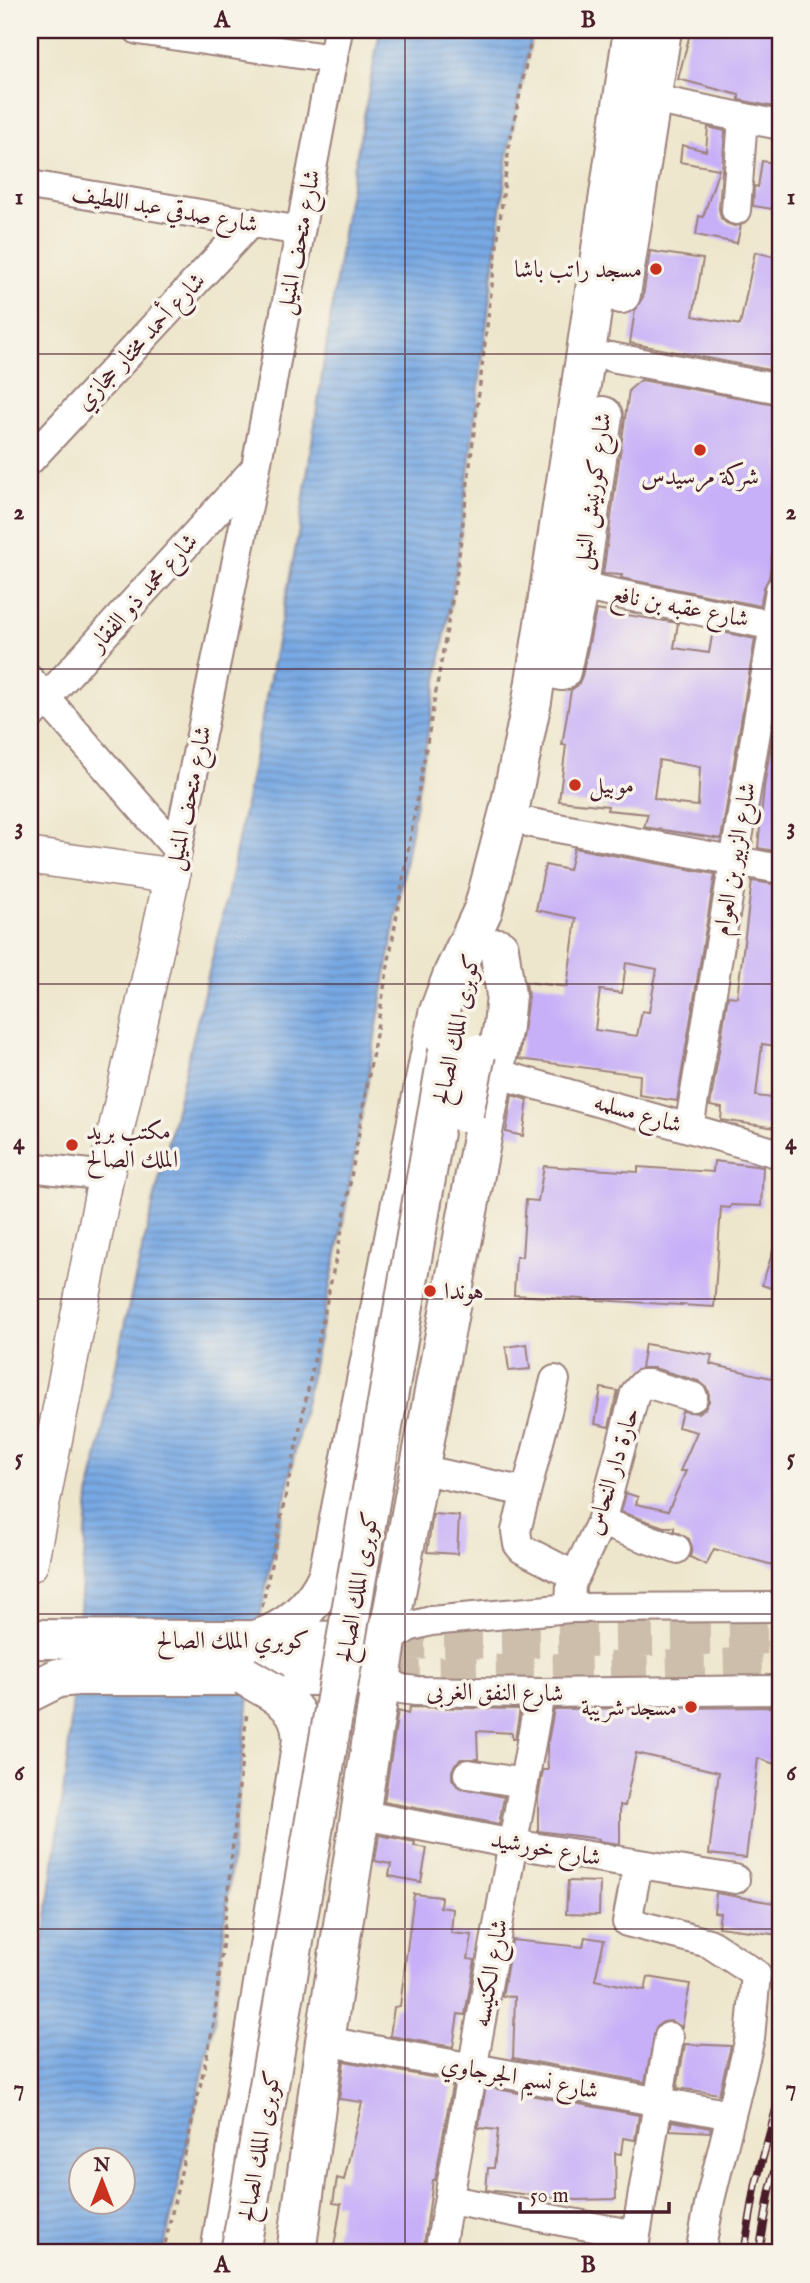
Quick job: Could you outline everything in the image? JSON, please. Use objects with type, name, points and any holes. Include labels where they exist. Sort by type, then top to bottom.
[{"type":"highway","name":"شارع كورنيش النيل","points":[[489,935],[510,807],[532,701],[634,30]]},
{"type":"highway","name":"شارع كورنيش النيل","points":[[489,935],[531,823],[579,586],[611,357],[662,30]]},
{"type":"highway","points":[[290,2252],[385,1659],[495,1073],[506,995],[489,935]]},
{"type":"highway","points":[[298,1627],[328,1575],[438,1014],[453,974],[489,935]]},
{"type":"highway","name":"كوبرى الملك الصالح","points":[[290,2252],[410,1388],[475,1054],[489,935]]},
{"type":"highway","name":"كوبرى الملك الصالح","points":[[240,2253],[449,1051],[489,935]]},
{"type":"highway","points":[[342,1499],[412,1507]]},
{"type":"highway","name":"كوبري الملك الصالح","points":[[256,1672],[298,1627],[385,1659]]},
{"type":"highway","name":"كوبري الملك الصالح","points":[[46,1661],[256,1672],[385,1659]]},
{"type":"highway","points":[[220,2253],[302,1740],[301,1724],[295,1710],[256,1672]]},
{"type":"highway","points":[[293,1800],[304,1793],[329,1790],[341,1794],[359,1811]]},
{"type":"main road","points":[[30,856],[174,862]]},
{"type":"main road","name":"شارع متحف المنيل","points":[[30,1564],[106,1176],[174,862]]},
{"type":"street","points":[[138,30],[333,59]]},
{"type":"street","name":"شارع متحف المنيل","points":[[174,862],[256,467],[338,30]]},
{"type":"street","points":[[652,99],[780,125]]},
{"type":"street","points":[[736,210],[743,118]]},
{"type":"street","name":"شارع صدقي عبد اللطيف","points":[[30,185],[300,231]]},
{"type":"street","name":"شارع أحمد مختار حجازي","points":[[30,460],[251,222]]},
{"type":"street","points":[[611,357],[780,389]]},
{"type":"street","name":"شارع محمد ذو الفقار","points":[[35,698],[256,467]]},
{"type":"street","name":"شارع عقبه بن نافع","points":[[579,586],[778,626]]},
{"type":"street","name":"شارع الزبير بن العوام","points":[[688,1128],[733,860],[778,626],[780,590]]},
{"type":"street","points":[[35,698],[174,862]]},
{"type":"street","points":[[531,823],[780,869]]},
{"type":"street","name":"شارع مسلمه","points":[[495,1073],[780,1154]]},
{"type":"street","points":[[30,1167],[106,1176]]},
{"type":"street","points":[[555,1380],[516,1531],[517,1544],[575,1576]]},
{"type":"street","name":"حارة دار النحاس","points":[[570,1608],[570,1590],[601,1522],[635,1393],[639,1387],[649,1384],[693,1397]]},
{"type":"street","points":[[419,1469],[526,1492]]},
{"type":"street","points":[[601,1522],[676,1549]]},
{"type":"street","points":[[385,1659],[408,1627],[431,1621],[570,1608],[780,1607]]},
{"type":"street","name":"شارع النفق الغربى","points":[[385,1659],[401,1689],[416,1691],[540,1693],[780,1690]]},
{"type":"street","name":"شارع الكنيسه","points":[[439,2253],[540,1693]]},
{"type":"street","points":[[468,1774],[524,1783]]},
{"type":"street","name":"شارع خورشيد","points":[[359,1811],[374,1817],[513,1844],[735,1879]]},
{"type":"street","points":[[638,1864],[627,1922],[709,1943],[756,1974],[750,2038],[710,2200],[700,2253]]},
{"type":"street","points":[[450,2200],[634,2244],[669,2037]]},
{"type":"street","name":"شارع نسيم الجرجاوي","points":[[325,2041],[715,2112]]},
{"type":"path","points":[[163,2253],[214,2022],[256,1672],[341,1234],[457,571],[509,146],[533,30]]},
{"type":"water","points":[[380,30],[533,30],[509,146],[456,571],[341,1234],[255,1640],[214,2023],[163,2253],[30,2253],[30,2048],[68,1755],[89,1497],[126,1317],[227,897],[299,530],[347,207]]},
{"type":"building","points":[[691,30],[780,30],[780,108],[739,100],[739,95],[678,79]]},
{"type":"building","points":[[708,127],[725,131],[719,209],[721,218],[726,223],[741,225],[737,243],[696,235],[699,216],[703,217],[719,169],[680,162],[682,145],[706,151]]},
{"type":"building","points":[[762,161],[780,164],[780,210],[753,206],[754,186],[758,187]]},
{"type":"building","points":[[650,251],[703,259],[693,316],[740,325],[755,252],[780,258],[780,372],[630,343],[635,310],[643,297]]},
{"type":"building","name":"شركة مرسيدس","points":[[641,380],[780,405],[780,497],[769,578],[760,606],[621,578],[622,575],[603,574],[629,390]]},
{"type":"building","points":[[596,610],[678,623],[674,648],[709,653],[713,630],[755,639],[721,839],[644,827],[648,814],[607,810],[608,806],[559,801],[566,745],[562,745],[571,690],[578,685]],"holes":[[[659,760],[700,767],[698,806],[654,798]]]},
{"type":"building","points":[[780,688],[780,852],[758,848],[764,787]]},
{"type":"building","points":[[574,848],[715,874],[677,1101],[639,1095],[640,1075],[519,1059],[528,997],[526,982],[567,987],[576,918],[536,910],[545,865],[569,870]],"holes":[[[626,963],[657,969],[649,1012],[642,1011],[637,1036],[595,1030],[600,990],[622,993]]]},
{"type":"building","points":[[752,881],[780,885],[780,1012],[776,1046],[762,1044],[756,1096],[780,1099],[777,1128],[721,1120],[722,1108],[710,1106],[728,996],[737,997]]},
{"type":"building","points":[[512,1095],[528,1100],[523,1136],[506,1132]]},
{"type":"building","points":[[714,1161],[763,1167],[761,1206],[721,1207],[714,1307],[514,1295],[516,1257],[522,1257],[526,1200],[538,1201],[544,1166],[638,1172],[638,1167],[713,1172]]},
{"type":"building","points":[[777,1238],[780,1239],[780,1291],[762,1285]]},
{"type":"building","points":[[527,1344],[530,1369],[509,1371],[506,1347]]},
{"type":"building","points":[[645,1344],[712,1355],[710,1364],[780,1380],[780,1567],[714,1549],[706,1565],[690,1557],[692,1547],[689,1539],[674,1531],[674,1527],[664,1527],[621,1512],[626,1493],[638,1497],[636,1504],[668,1511],[686,1471],[680,1471],[697,1432],[678,1427],[682,1411],[698,1413],[705,1409],[709,1401],[709,1392],[698,1381],[654,1368],[641,1368]]},
{"type":"building","points":[[601,1388],[618,1391],[609,1427],[595,1424]]},
{"type":"building","points":[[433,1514],[459,1516],[457,1554],[427,1552]]},
{"type":"building","points":[[410,1707],[520,1709],[515,1739],[512,1739],[512,1733],[477,1731],[478,1759],[461,1759],[452,1771],[452,1779],[458,1787],[504,1797],[499,1824],[384,1802],[398,1711],[408,1714]]},
{"type":"building","points":[[780,1707],[780,1766],[758,1758],[746,1858],[709,1854],[719,1772],[636,1753],[625,1806],[620,1805],[620,1844],[538,1831],[538,1798],[543,1770],[548,1770],[547,1747],[554,1709]]},
{"type":"building","points":[[379,1835],[415,1842],[414,1846],[427,1848],[421,1882],[389,1876],[391,1864],[375,1861]]},
{"type":"building","points":[[568,1881],[600,1882],[599,1915],[566,1914]]},
{"type":"building","points":[[716,1893],[780,1904],[780,1935],[718,1927],[720,1913],[714,1912]]},
{"type":"building","points":[[414,1894],[441,1897],[440,1907],[453,1909],[451,1933],[472,1935],[468,1959],[475,1960],[465,2015],[458,2014],[453,2047],[390,2036],[394,2007],[400,2006]]},
{"type":"building","points":[[585,1937],[604,1940],[595,1980],[645,1990],[648,1977],[690,1984],[682,2027],[671,2021],[656,2027],[645,2082],[513,2058],[515,1997],[502,1996],[512,1940],[583,1947]]},
{"type":"building","points":[[685,2044],[731,2046],[719,2094],[677,2088]]},
{"type":"building","points":[[344,2061],[453,2081],[433,2180],[423,2253],[333,2253],[341,2204],[333,2203],[337,2178],[344,2180],[362,2102],[339,2099]]},
{"type":"building","points":[[486,2087],[639,2115],[635,2140],[623,2138],[621,2154],[615,2153],[616,2199],[577,2200],[486,2190],[488,2168],[494,2168],[498,2130],[478,2128]]},
{"type":"building","points":[[672,2121],[711,2128],[710,2132],[670,2130]]},
{"type":"tunnel","points":[[387,1641],[780,1635]]},
{"type":"tunnel","points":[[382,1677],[780,1666]]},
{"type":"railway","points":[[744,2253],[756,2183],[780,2095]]},
{"type":"railway","points":[[759,2253],[770,2190],[780,2154]]},
{"type":"place","name":"مسجد راتب باشا","points":[[656,269]]},
{"type":"place","name":"شركة مرسيدس","points":[[700,450]]},
{"type":"place","name":"موبيل","points":[[575,785]]},
{"type":"place","name":"مكتب بريد الملك الصالح","points":[[72,1145]]},
{"type":"place","name":"هوندا","points":[[430,1291]]},
{"type":"place","name":"مسجد شريبة","points":[[691,1707]]}]
